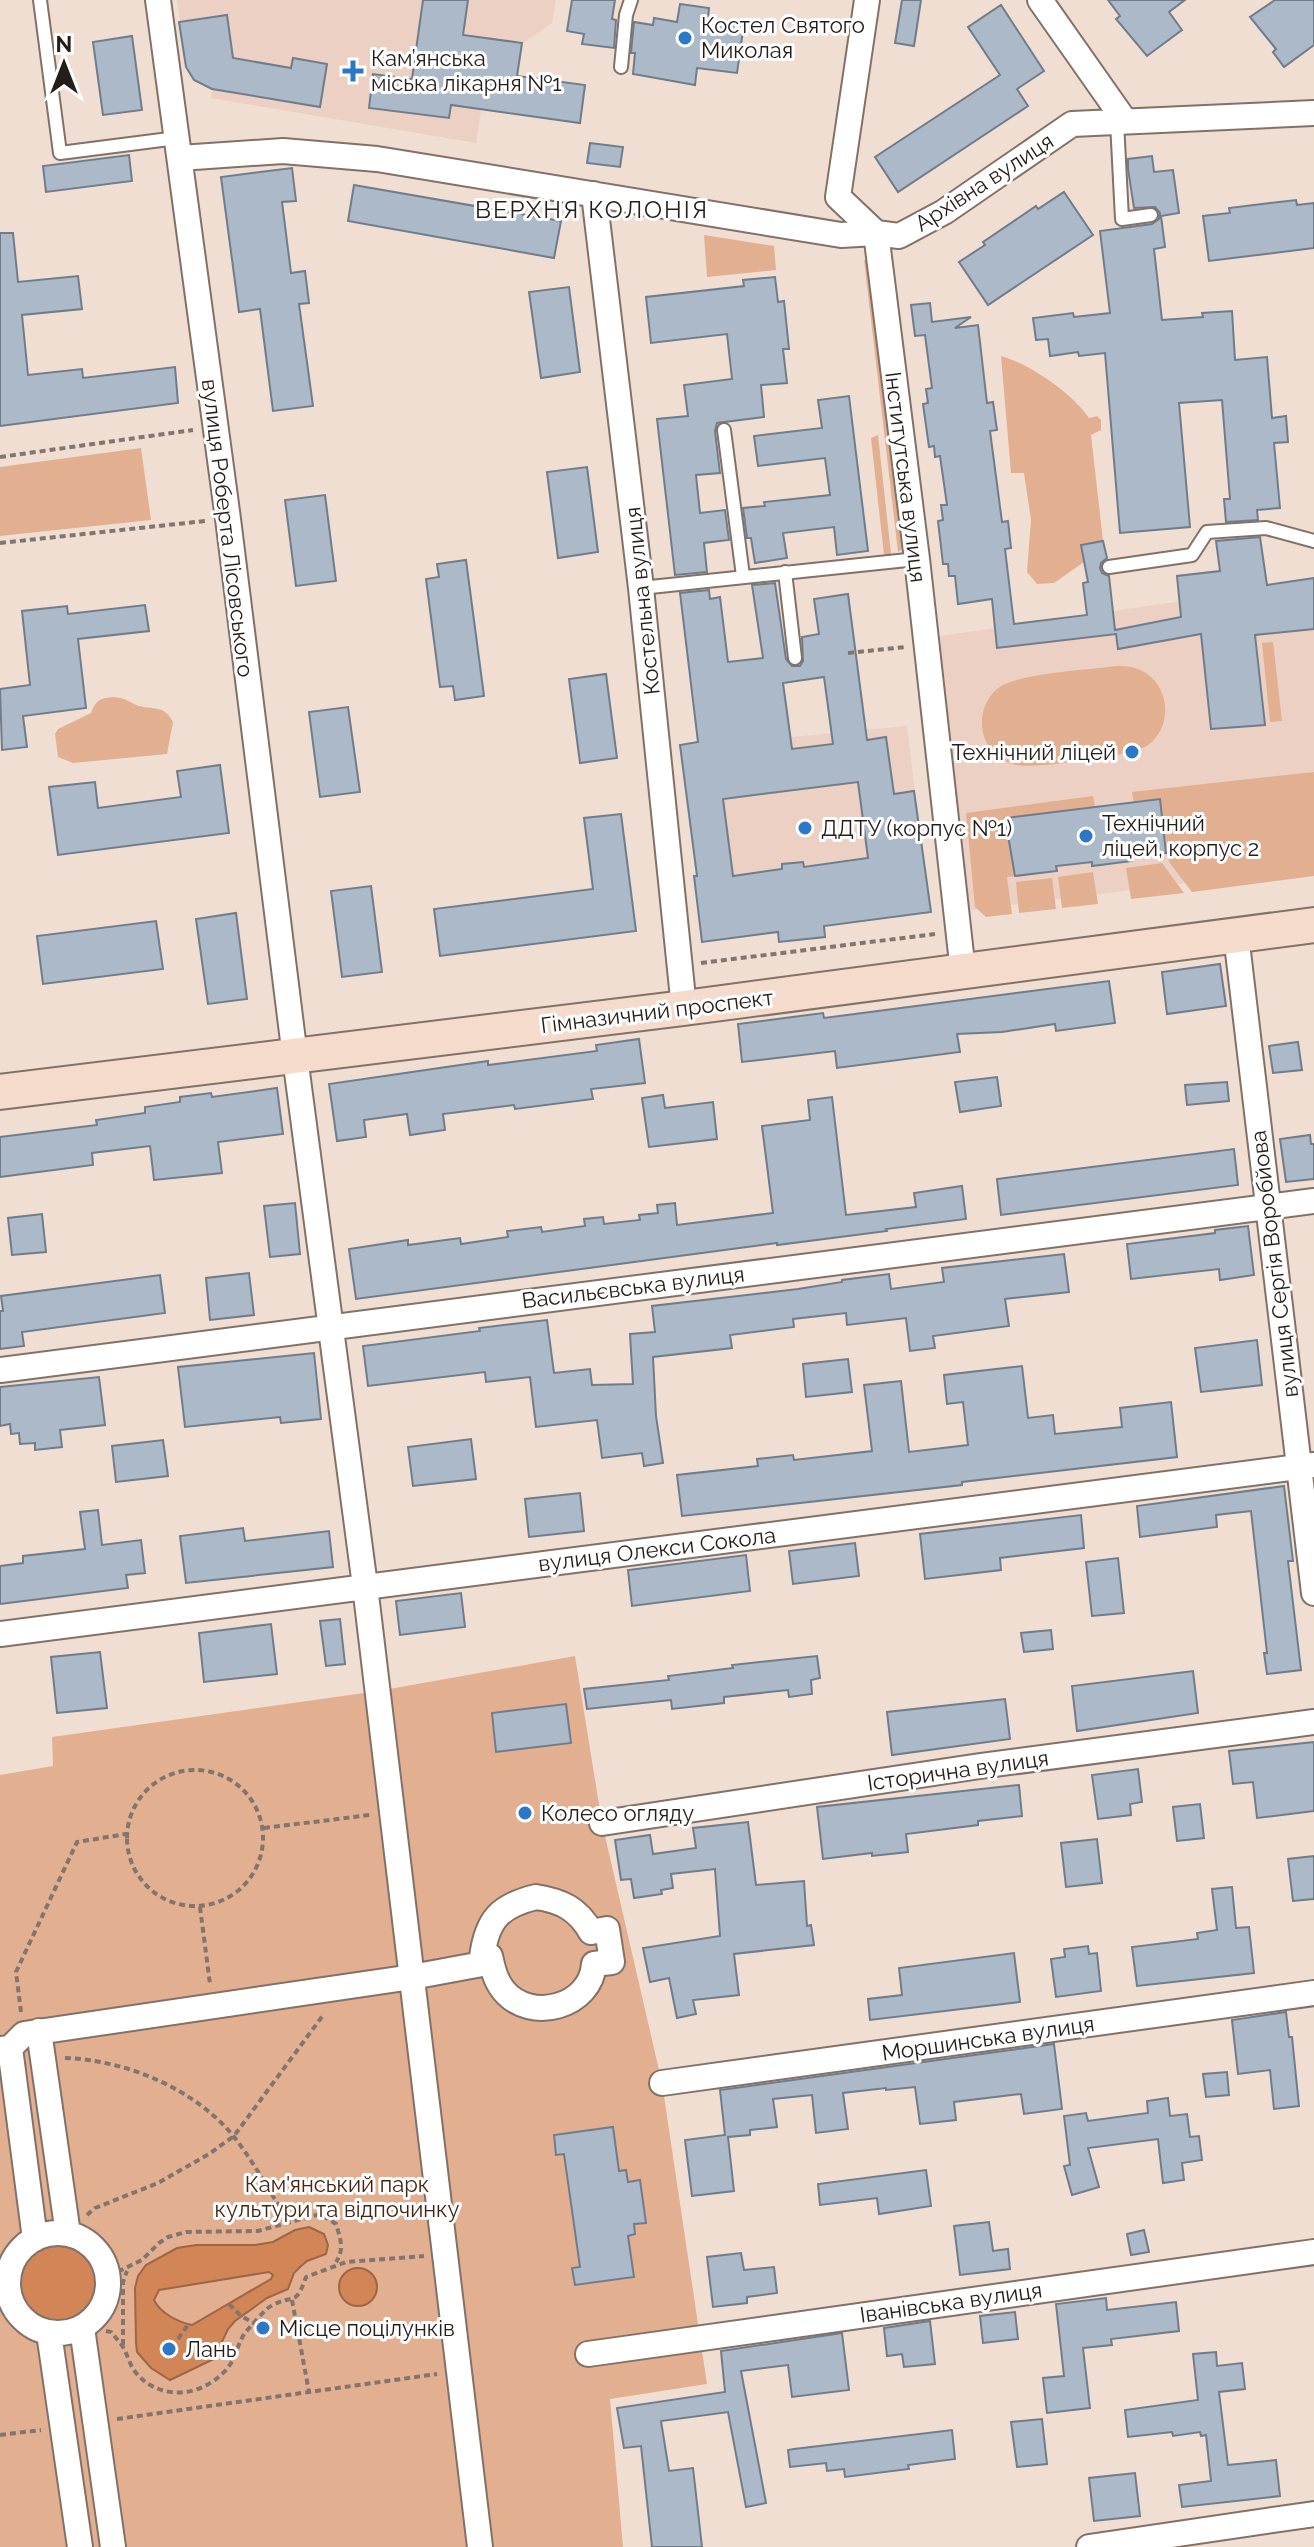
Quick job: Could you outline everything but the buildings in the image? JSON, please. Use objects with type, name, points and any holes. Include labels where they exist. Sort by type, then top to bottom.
[{"type":"main road","name":"Гімназичний проспект","points":[[0,1092],[684,1008],[1314,925]]},
{"type":"street","name":"вулиця Роберта Лісовського","points":[[158,0],[365,1586],[480,2547]]},
{"type":"street","points":[[867,0],[838,197],[876,233]]},
{"type":"street","points":[[1040,0],[1121,121]]},
{"type":"street","name":"Архівна вулиця","points":[[179,148],[362,157],[841,235],[876,233],[899,236],[944,212],[1072,124],[1314,113]]},
{"type":"street","name":"Костельна вулиця","points":[[594,194],[641,588],[684,1008]]},
{"type":"street","name":"Інститутська вулиця","points":[[876,233],[917,559],[963,972]]},
{"type":"street","name":"вулиця Сергія Воробйова","points":[[1236,935],[1267,1207],[1306,1466],[1314,1593]]},
{"type":"street","name":"Васильєвська вулиця","points":[[0,1370],[1314,1201]]},
{"type":"street","name":"вулиця Олекси Сокола","points":[[0,1634],[1306,1466]]},
{"type":"street","name":"Історична вулиця","points":[[602,1823],[980,1766],[1314,1722]]},
{"type":"street","points":[[536,1897],[559,1901],[578,1912],[591,1932],[607,1929],[612,1962],[594,1964],[594,1974],[581,1993],[563,2005],[546,2009],[523,2005],[505,1992],[493,1973],[490,1956],[486,1957],[482,1957],[485,1935],[496,1916],[514,1903],[536,1897]]},
{"type":"street","points":[[18,2040],[213,2006],[412,1977],[482,1964],[486,1957]]},
{"type":"street","name":"Моршинська вулиця","points":[[662,2083],[1314,1993]]},
{"type":"street","points":[[18,2040],[42,2056],[68,2234]]},
{"type":"street","points":[[18,2040],[35,2239]]},
{"type":"street","points":[[51,2233],[68,2234],[89,2243],[118,2272],[99,2314],[83,2327],[66,2333],[49,2333],[28,2324],[4,2292],[18,2253],[35,2239],[51,2233]]},
{"type":"street","name":"Іванівська вулиця","points":[[588,2354],[1314,2252]]},
{"type":"street","points":[[83,2327],[113,2547]]},
{"type":"street","points":[[49,2333],[80,2547]]},
{"type":"street","points":[[1089,2547],[1314,2514]]},
{"type":"lane","points":[[40,0],[60,153],[179,148]]},
{"type":"lane","points":[[621,67],[626,15],[631,0]]},
{"type":"lane","points":[[1121,121],[1122,219],[1151,215]]},
{"type":"lane","points":[[724,430],[743,576]]},
{"type":"lane","points":[[1109,567],[1192,555],[1207,532],[1266,528],[1314,541]]},
{"type":"lane","points":[[641,588],[917,559]]},
{"type":"lane","points":[[785,572],[795,658]]},
{"type":"path","points":[[0,457],[215,426]]},
{"type":"path","points":[[0,543],[228,519]]},
{"type":"path","points":[[848,653],[907,647]]},
{"type":"path","points":[[680,965],[945,933]]},
{"type":"path","points":[[192,1769],[217,1772],[239,1785],[255,1804],[264,1828],[263,1851],[248,1881],[222,1901],[200,1907],[176,1904],[155,1894],[139,1878],[128,1857],[126,1834],[132,1809],[146,1788],[167,1774],[192,1769]]},
{"type":"path","points":[[264,1828],[392,1813]]},
{"type":"path","points":[[18,2040],[16,1972],[77,1842],[126,1834]]},
{"type":"path","points":[[200,1907],[213,2006]]},
{"type":"path","points":[[68,2234],[95,2208],[158,2183],[234,2136],[344,1987]]},
{"type":"path","points":[[42,2056],[92,2059],[150,2076],[197,2103],[234,2136],[289,2222]]},
{"type":"path","points":[[83,2327],[111,2332],[123,2347],[133,2369],[147,2383],[171,2394],[204,2386],[224,2373],[236,2356],[244,2334],[272,2305],[299,2296],[306,2277],[337,2262],[342,2244],[336,2224],[320,2214],[258,2231],[186,2232],[159,2243],[149,2255],[118,2272],[123,2282],[123,2347]]},
{"type":"path","points":[[330,2266],[446,2254]]},
{"type":"path","points":[[292,2300],[309,2392]]},
{"type":"path","points":[[229,2304],[241,2316],[263,2328]]},
{"type":"path","points":[[178,2339],[188,2325]]},
{"type":"path","points":[[96,2422],[460,2371]]},
{"type":"path","points":[[389,2381],[389,2389]]},
{"type":"path","points":[[0,2435],[63,2427]]},
{"type":"shaded area","name":"Кам’янська міська лікарня №1","points":[[177,0],[556,0],[552,23],[522,44],[512,114],[481,110],[476,143],[211,98],[212,89],[194,80],[186,67]]},
{"type":"shaded area","name":"Технічний ліцей","points":[[1314,582],[1314,867],[964,911],[940,636]]},
{"type":"shaded area","name":"ДДТУ (корпус №1)","points":[[907,726],[922,851],[902,855],[909,916],[824,926],[825,937],[779,942],[777,932],[702,942],[694,876],[697,876],[708,801],[792,749],[791,737]]},
{"type":"shaded area","points":[[309,2227],[324,2234],[328,2245],[326,2254],[300,2267],[288,2289],[267,2298],[235,2321],[214,2359],[170,2380],[151,2368],[137,2352],[135,2288],[138,2276],[146,2265],[177,2248],[255,2245],[273,2242],[295,2230]],"holes":[[[269,2272],[273,2275],[192,2325],[170,2316],[154,2300],[159,2290]]]},
{"type":"shaded area","points":[[58,2243],[73,2246],[86,2255],[95,2268],[98,2283],[95,2298],[86,2311],[73,2320],[58,2323],[43,2320],[30,2311],[21,2298],[18,2283],[21,2268],[30,2255],[43,2246]]},
{"type":"shaded area","points":[[358,2268],[372,2273],[377,2287],[372,2301],[358,2306],[344,2301],[339,2287],[344,2273]]},
{"type":"green space","points":[[704,235],[774,246],[776,270],[707,277]]},
{"type":"green space","points":[[864,260],[870,260],[905,547],[898,552]]},
{"type":"green space","points":[[1001,356],[1037,373],[1072,399],[1089,418],[1097,416],[1101,420],[1101,430],[1091,435],[1103,541],[1081,545],[1084,562],[1054,583],[1037,584],[1027,572],[1031,520],[1024,473],[1011,473]]},
{"type":"green space","points":[[878,435],[891,554],[884,555],[871,438]]},
{"type":"green space","points":[[141,448],[151,520],[0,536],[0,467]]},
{"type":"green space","points":[[1273,642],[1282,721],[1270,722],[1262,643]]},
{"type":"green space","points":[[1116,666],[1140,670],[1150,676],[1163,694],[1165,716],[1162,727],[1148,745],[1105,757],[1027,766],[1006,762],[987,744],[982,726],[983,712],[988,699],[997,689],[1020,679]]},
{"type":"green space","points":[[114,697],[159,709],[170,717],[173,722],[167,754],[73,763],[58,757],[55,734],[58,729],[91,713],[99,700]]},
{"type":"green space","points":[[1314,772],[1314,876],[1192,892],[1169,862],[1160,799],[1134,803],[1132,792]]},
{"type":"green space","points":[[1093,796],[1095,807],[1005,819],[1015,876],[1007,877],[1012,914],[986,917],[975,907],[966,813]]},
{"type":"green space","points":[[1162,863],[1184,893],[1131,899],[1126,868]]},
{"type":"green space","points":[[1093,872],[1098,904],[1062,908],[1058,877]]},
{"type":"green space","points":[[1052,878],[1056,909],[1019,913],[1016,882]]},
{"type":"green space","name":"Кам'янський парк культури та відпочинку","points":[[575,1656],[602,1823],[662,2083],[707,2384],[610,2399],[623,2547],[0,2547],[0,1775],[53,1766],[52,1737],[378,1691]]},
{"type":"place","name":"Костел Святого Миколая","points":[[685,38]]},
{"type":"place","name":"Кам’янська міська лікарня №1","points":[[353,71]]},
{"type":"place","name":"Технічний ліцей","points":[[1132,752]]},
{"type":"place","name":"ДДТУ (корпус №1)","points":[[805,828]]},
{"type":"place","name":"Технічний ліцей, корпус 2","points":[[1086,836]]},
{"type":"place","name":"Колесо огляду","points":[[525,1813]]},
{"type":"place","name":"Місце поцілунків","points":[[263,2328]]},
{"type":"place","name":"Лань","points":[[169,2349]]},
{"type":"district","name":"ВЕРХНЯ КОЛОНІЯ","points":[[592,209]]}]
